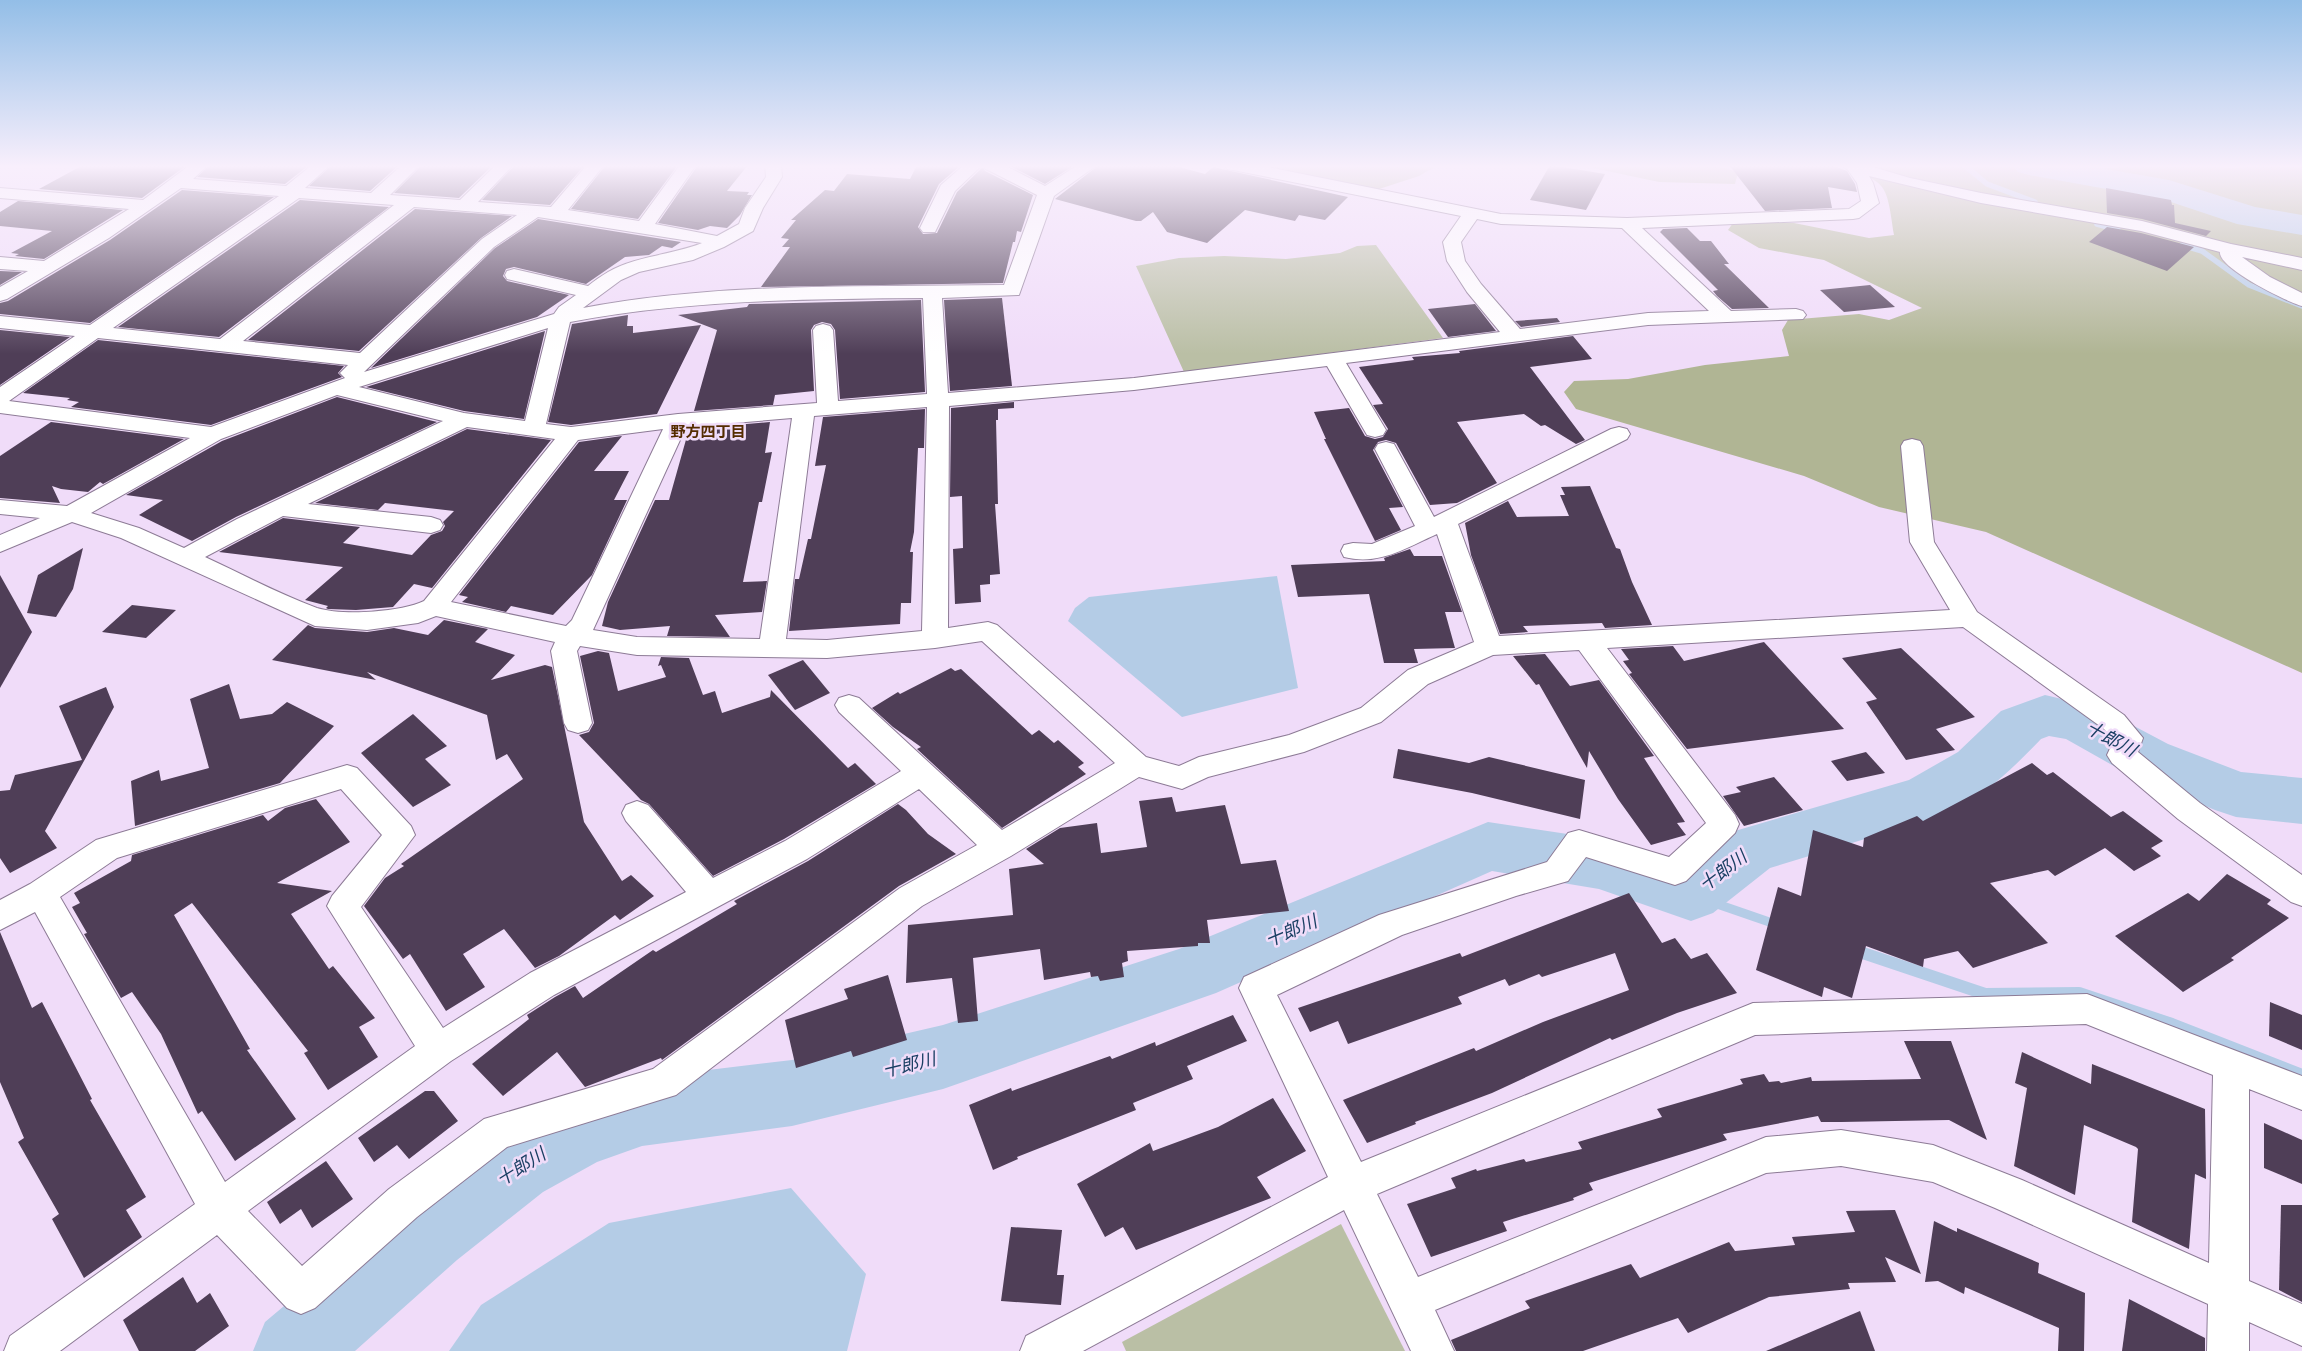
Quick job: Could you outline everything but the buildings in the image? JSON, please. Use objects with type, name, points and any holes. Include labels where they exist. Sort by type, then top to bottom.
[{"type":"street","points":[[0,294],[109,228]]},
{"type":"street","points":[[0,397],[242,228]]},
{"type":"street","points":[[224,346],[376,228]]},
{"type":"street","points":[[335,388],[488,243],[510,228]]},
{"type":"street","points":[[655,228],[706,238],[718,243]]},
{"type":"street","points":[[534,430],[561,318],[566,312],[590,292],[614,276],[633,268],[686,256],[718,243],[745,228]]},
{"type":"street","points":[[0,544],[71,514],[213,434],[335,388],[561,318],[624,306],[768,294],[932,294],[1012,291],[1034,228]]},
{"type":"street","points":[[1462,228],[1452,242],[1456,261],[1474,288],[1514,335]]},
{"type":"street","points":[[1632,228],[1725,316]]},
{"type":"street","points":[[2150,228],[2230,249],[2302,264]]},
{"type":"street","points":[[2230,249],[2229,256],[2249,273],[2274,288],[2302,300]]},
{"type":"street","points":[[0,263],[47,267]]},
{"type":"street","points":[[514,275],[590,292]]},
{"type":"street","points":[[932,294],[938,400],[935,639]]},
{"type":"street","points":[[335,388],[464,420],[571,434],[678,422],[1134,384],[1648,319],[1796,315]]},
{"type":"street","points":[[0,322],[364,360]]},
{"type":"street","points":[[823,330],[828,409]]},
{"type":"street","points":[[1333,359],[1380,440],[1437,525],[1489,646]]},
{"type":"street","points":[[0,406],[213,434]]},
{"type":"street","points":[[772,646],[804,411]]},
{"type":"street","points":[[184,558],[280,508],[464,420]]},
{"type":"street","points":[[578,723],[564,651],[571,636],[583,625],[678,422]]},
{"type":"street","points":[[0,507],[71,514],[130,533],[315,617],[368,621],[418,614],[433,607],[571,434]]},
{"type":"street","points":[[1353,551],[1375,552],[1437,525],[1619,434]]},
{"type":"street","points":[[1912,446],[1922,542],[1968,618],[2114,722],[2127,746],[2122,755],[2189,811],[2302,893]]},
{"type":"street","points":[[280,508],[431,525]]},
{"type":"street","points":[[433,607],[571,636],[637,646],[772,646],[827,649],[935,639],[988,631],[1136,765],[1182,778],[1200,768],[1294,744],[1371,715],[1418,677],[1489,646],[1968,618]]},
{"type":"street","points":[[1433,1351],[1256,988],[1391,925],[1516,883],[1557,872],[1579,842],[1675,872],[1724,824],[1587,641]]},
{"type":"street","points":[[849,705],[1000,847]]},
{"type":"street","points":[[41,893],[220,1210],[302,1294],[403,1203],[497,1132],[663,1083],[911,897],[1000,847],[1136,765]]},
{"type":"street","points":[[25,1351],[438,1050],[542,984],[796,850],[922,773]]},
{"type":"street","points":[[0,916],[41,893],[107,850],[348,776],[400,835],[343,906],[438,1050]]},
{"type":"street","points":[[637,813],[709,896]]},
{"type":"street","points":[[1041,1351],[1352,1185],[1753,1019],[2087,1009],[2302,1093]]},
{"type":"street","points":[[2228,1351],[2227,1292],[2231,1065]]},
{"type":"street","points":[[1408,1301],[1766,1156],[1841,1148],[1933,1164],[2008,1194],[2302,1326]]},
{"type":"green space","points":[[1729,228],[1819,228],[1869,238],[1894,235],[1893,228],[2302,228],[2302,673],[1986,532],[1879,507],[1804,476],[1576,409],[1564,392],[1574,381],[1628,379],[1705,365],[1789,356],[1782,330],[1788,320],[1859,314],[1889,320],[1922,308],[1824,260],[1759,248],[1728,230]]},
{"type":"green space","points":[[1376,245],[1443,338],[1184,372],[1136,266],[1179,258],[1224,256],[1286,259],[1340,253],[1357,246]]},
{"type":"green space","points":[[1341,1224],[1405,1351],[1126,1351],[1122,1342]]},
{"type":"water","points":[[1277,576],[1298,688],[1182,717],[1068,621],[1075,608],[1089,597]]},
{"type":"water","points":[[791,1188],[866,1274],[847,1351],[449,1351],[481,1305],[609,1223]]},
{"type":"waterway","points":[[2111,228],[2118,230]]},
{"type":"waterway","points":[[2182,245],[2202,251],[2249,285],[2302,306]]},
{"type":"waterway","name":"十郎川","points":[[294,1351],[430,1233],[517,1166],[576,1135],[642,1112],[792,1093],[943,1057],[1193,973],[1488,846],[1601,864],[1691,895],[1750,850],[1926,798],[1945,789],[1978,767],[2021,725],[2045,715],[2080,722],[2148,759],[2236,794],[2302,801]]},
{"type":"waterway","points":[[1691,895],[1778,925]]},
{"type":"waterway","points":[[1854,950],[1985,994],[2079,993],[2172,1024],[2302,1075]]},
{"type":"district","name":"野方四丁目","points":[[708,432]]}]
